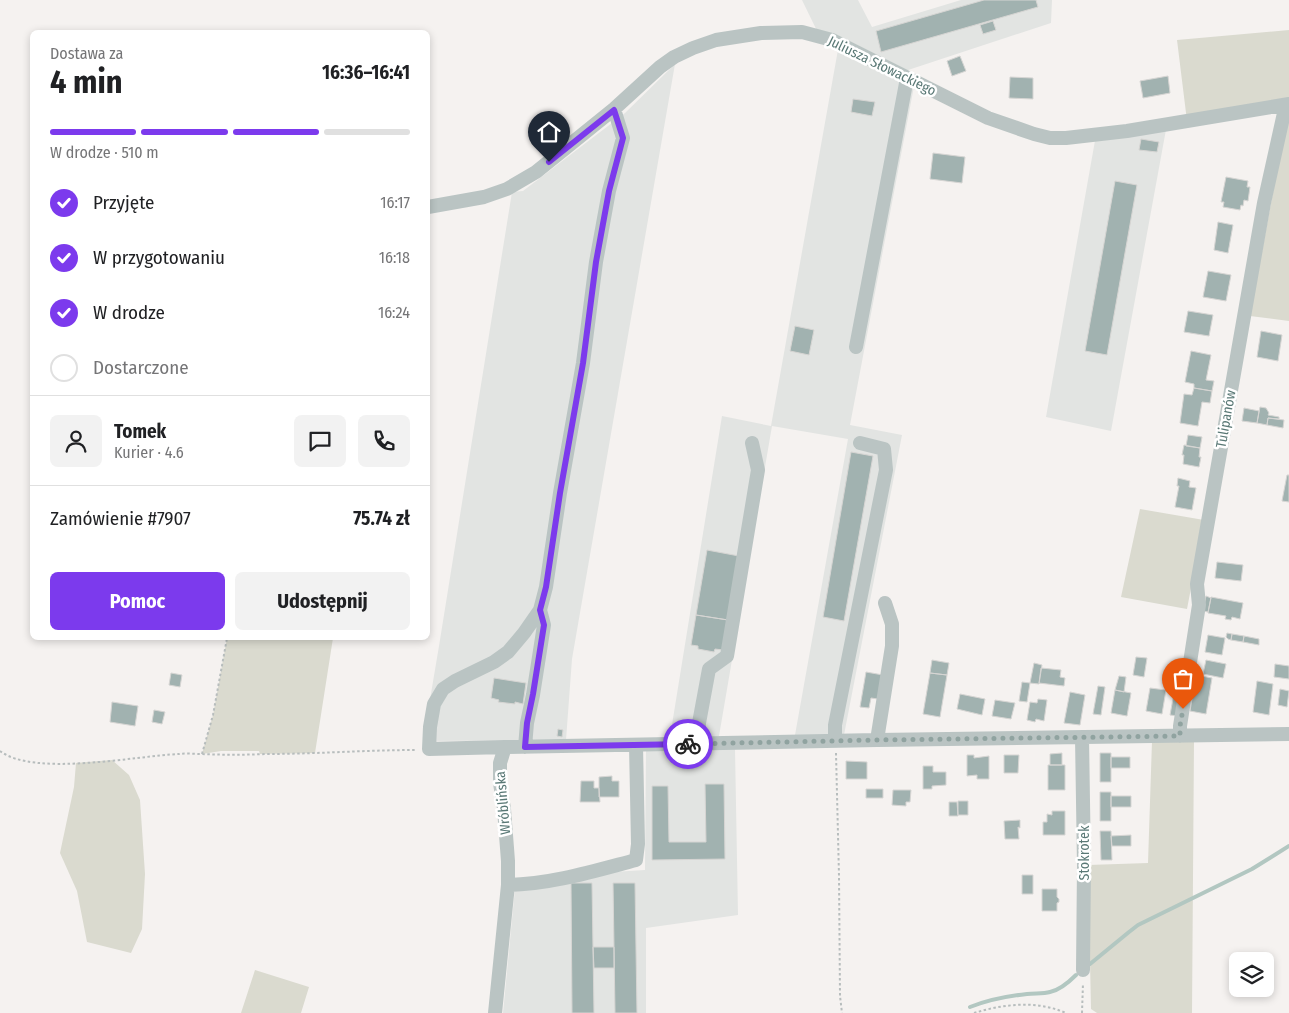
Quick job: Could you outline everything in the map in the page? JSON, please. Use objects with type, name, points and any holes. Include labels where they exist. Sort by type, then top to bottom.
[{"type":"street","name":"Juliusza Słowackiego","points":[[430,207],[484,197],[507,189],[536,172],[614,110],[660,67],[674,57],[716,40],[761,33],[802,32],[832,40],[988,118],[1050,138],[1127,131],[1289,105]]},
{"type":"street","points":[[856,347],[906,78]]},
{"type":"street","name":"Tulipanów","points":[[1180,736],[1199,605],[1197,584],[1264,203],[1284,113],[1289,105]]},
{"type":"street","points":[[614,110],[623,138],[609,191],[596,262],[583,363],[546,587],[540,610],[508,652],[494,662],[455,681],[444,689],[434,704],[429,749],[1289,734]]},
{"type":"street","points":[[698,744],[699,723],[709,668],[727,656],[758,470],[752,443]]},
{"type":"street","points":[[834,741],[886,470],[884,449],[860,443]]},
{"type":"street","points":[[876,740],[892,646],[892,624],[885,603]]},
{"type":"street","points":[[525,747],[527,723],[544,625],[540,610]]},
{"type":"street","points":[[524,633],[541,650]]},
{"type":"street","name":"Stokrotek","points":[[1082,737],[1083,970]]},
{"type":"street","points":[[508,885],[538,884],[562,880],[636,860],[638,844],[636,745]]},
{"type":"street","name":"Wróblińska","points":[[495,1013],[508,885],[504,808],[500,783],[500,763],[505,748]]},
{"type":"path","points":[[202,754],[213,715],[227,640]]},
{"type":"path","points":[[834,741],[837,778],[840,996],[842,1013]]},
{"type":"path","points":[[0,751],[17,759],[34,763],[83,763],[173,754],[266,754],[429,749]]},
{"type":"path","points":[[1082,1013],[1083,970]]},
{"type":"path","points":[[974,1013],[996,1007],[1014,1005],[1040,1006],[1066,1013]]},
{"type":"shaded area","points":[[802,0],[858,0],[872,27],[961,0],[1052,0],[1051,23],[899,73],[915,81],[850,425],[902,435],[844,735],[795,735],[848,439],[772,426],[719,736],[670,737],[722,416],[771,426],[839,44],[820,37]]},
{"type":"shaded area","points":[[1289,30],[1289,104],[1187,121],[1177,40]]},
{"type":"shaded area","points":[[675,64],[572,659],[566,740],[423,741],[512,192],[523,191],[625,113]]},
{"type":"shaded area","points":[[1289,106],[1289,321],[1250,316]]},
{"type":"shaded area","points":[[1167,124],[1111,431],[1046,417],[1096,135]]},
{"type":"shaded area","points":[[1140,509],[1204,520],[1187,609],[1121,597]]},
{"type":"shaded area","points":[[227,640],[333,640],[315,753],[260,754],[259,751],[221,751],[202,754],[213,715]]},
{"type":"shaded area","points":[[1152,741],[1194,741],[1192,1013],[1097,1013],[1091,1009],[1088,865],[1148,863]]},
{"type":"shaded area","points":[[735,749],[738,915],[646,928],[646,1013],[503,1013],[516,878],[645,870],[646,750]]},
{"type":"shaded area","points":[[112,760],[129,775],[140,800],[145,874],[142,929],[131,953],[87,942],[77,891],[60,853],[74,787],[76,763]]},
{"type":"shaded area","points":[[255,970],[309,987],[301,1013],[241,1013]]},
{"type":"building","points":[[984,0],[1036,0],[1038,7],[881,52],[876,31]]},
{"type":"building","points":[[993,21],[996,30],[983,34],[980,25]]},
{"type":"building","points":[[960,56],[966,71],[952,76],[947,61]]},
{"type":"building","points":[[1168,76],[1170,93],[1143,98],[1140,81]]},
{"type":"building","points":[[1010,77],[1033,78],[1033,99],[1009,98]]},
{"type":"building","points":[[853,99],[875,102],[872,116],[851,112]]},
{"type":"building","points":[[1141,139],[1159,142],[1157,152],[1139,150]]},
{"type":"building","points":[[933,153],[965,157],[962,183],[930,179]]},
{"type":"building","points":[[1226,177],[1248,181],[1247,187],[1250,187],[1248,201],[1244,200],[1240,210],[1223,207],[1224,202],[1221,202]]},
{"type":"building","points":[[1115,181],[1137,185],[1107,355],[1085,351]]},
{"type":"building","points":[[1218,222],[1233,225],[1228,253],[1214,250]]},
{"type":"building","points":[[1208,271],[1231,275],[1226,301],[1203,297]]},
{"type":"building","points":[[1188,311],[1213,315],[1209,336],[1184,332]]},
{"type":"building","points":[[795,326],[814,330],[809,355],[790,351]]},
{"type":"building","points":[[1261,331],[1282,335],[1278,361],[1257,357]]},
{"type":"building","points":[[1191,351],[1211,355],[1206,380],[1214,381],[1212,391],[1194,388],[1194,384],[1185,382]]},
{"type":"building","points":[[1194,388],[1212,391],[1210,403],[1202,402],[1198,426],[1180,423],[1184,394],[1192,395]]},
{"type":"building","points":[[1260,407],[1266,408],[1269,413],[1268,415],[1279,417],[1279,419],[1268,418],[1267,425],[1257,423]]},
{"type":"building","points":[[1244,408],[1259,411],[1257,423],[1242,421]]},
{"type":"building","points":[[1268,418],[1284,420],[1283,428],[1267,425]]},
{"type":"building","points":[[1188,435],[1202,437],[1200,448],[1186,446]]},
{"type":"building","points":[[1184,445],[1200,448],[1199,467],[1183,464]]},
{"type":"building","points":[[851,452],[873,456],[844,621],[823,617]]},
{"type":"building","points":[[1287,475],[1289,475],[1289,502],[1282,501]]},
{"type":"building","points":[[1178,478],[1190,481],[1189,487],[1196,488],[1192,510],[1175,507],[1179,486],[1177,486]]},
{"type":"building","points":[[707,550],[739,556],[728,620],[696,615]]},
{"type":"building","points":[[1217,562],[1243,565],[1241,581],[1215,578]]},
{"type":"building","points":[[1206,596],[1211,598],[1208,612],[1203,611]]},
{"type":"building","points":[[1211,597],[1243,603],[1240,619],[1232,617],[1231,620],[1225,619],[1226,616],[1208,613]]},
{"type":"building","points":[[696,615],[728,620],[723,650],[715,649],[714,652],[698,649],[698,646],[691,645]]},
{"type":"building","points":[[1227,633],[1232,634],[1231,640],[1226,637]]},
{"type":"building","points":[[1232,634],[1244,636],[1243,642],[1231,640]]},
{"type":"building","points":[[1208,635],[1225,638],[1222,655],[1205,652]]},
{"type":"building","points":[[1244,636],[1259,639],[1259,645],[1243,642]]},
{"type":"building","points":[[1136,657],[1147,658],[1144,677],[1133,675]]},
{"type":"building","points":[[932,660],[949,663],[947,675],[930,673]]},
{"type":"building","points":[[1206,660],[1226,664],[1223,678],[1203,674]]},
{"type":"building","points":[[1034,663],[1042,665],[1039,684],[1030,683]]},
{"type":"building","points":[[1275,664],[1289,666],[1289,679],[1274,677]]},
{"type":"building","points":[[1041,668],[1061,670],[1060,677],[1065,678],[1064,686],[1039,683]]},
{"type":"building","points":[[866,672],[883,675],[878,699],[871,698],[869,708],[860,707]]},
{"type":"building","points":[[171,673],[182,675],[180,687],[169,685]]},
{"type":"building","points":[[930,673],[947,675],[940,717],[923,714]]},
{"type":"building","points":[[1196,675],[1212,678],[1206,714],[1190,711]]},
{"type":"building","points":[[1119,676],[1126,677],[1124,692],[1115,690]]},
{"type":"building","points":[[494,678],[526,683],[523,704],[498,702],[499,700],[491,698]]},
{"type":"building","points":[[1257,681],[1273,684],[1269,715],[1253,712]]},
{"type":"building","points":[[1022,682],[1030,683],[1027,702],[1019,701]]},
{"type":"building","points":[[1098,686],[1105,687],[1101,715],[1093,714]]},
{"type":"building","points":[[1150,688],[1166,690],[1162,714],[1146,711]]},
{"type":"building","points":[[1280,689],[1289,691],[1287,707],[1278,705]]},
{"type":"building","points":[[1115,690],[1131,693],[1127,716],[1111,713]]},
{"type":"building","points":[[1070,692],[1085,695],[1080,725],[1064,723]]},
{"type":"building","points":[[1174,693],[1182,694],[1178,716],[1170,715]]},
{"type":"building","points":[[960,694],[985,699],[982,715],[957,709]]},
{"type":"building","points":[[1038,699],[1047,700],[1044,721],[1036,719],[1035,722],[1027,720],[1030,702],[1037,703]]},
{"type":"building","points":[[995,700],[1015,703],[1011,719],[992,716]]},
{"type":"building","points":[[112,702],[138,706],[135,726],[110,722]]},
{"type":"building","points":[[154,710],[165,712],[162,724],[152,722]]},
{"type":"building","points":[[558,729],[563,730],[562,737],[557,736]]},
{"type":"building","points":[[1062,753],[1062,765],[1050,765],[1050,754]]},
{"type":"building","points":[[1100,753],[1111,753],[1111,782],[1100,782]]},
{"type":"building","points":[[967,755],[974,755],[974,758],[989,756],[989,779],[977,779],[977,775],[967,776]]},
{"type":"building","points":[[1004,755],[1019,755],[1018,773],[1004,773]]},
{"type":"building","points":[[1111,757],[1130,757],[1130,768],[1111,768]]},
{"type":"building","points":[[846,761],[867,762],[867,779],[846,779]]},
{"type":"building","points":[[1048,765],[1065,765],[1065,790],[1048,790]]},
{"type":"building","points":[[923,766],[933,766],[933,772],[946,772],[946,785],[932,786],[932,789],[923,789]]},
{"type":"building","points":[[612,776],[612,781],[619,781],[619,797],[599,797],[599,777]]},
{"type":"building","points":[[581,781],[594,781],[594,788],[599,788],[600,802],[580,802]]},
{"type":"building","points":[[705,784],[724,784],[725,859],[652,860],[652,786],[668,786],[669,842],[706,842]]},
{"type":"building","points":[[866,789],[883,789],[883,798],[866,798]]},
{"type":"building","points":[[893,790],[911,790],[910,802],[906,802],[906,806],[892,805]]},
{"type":"building","points":[[1100,792],[1111,792],[1111,821],[1100,821]]},
{"type":"building","points":[[1111,796],[1131,796],[1131,807],[1111,807]]},
{"type":"building","points":[[958,801],[968,801],[968,815],[958,815]]},
{"type":"building","points":[[949,802],[957,802],[958,816],[949,816]]},
{"type":"building","points":[[1052,811],[1065,811],[1065,835],[1043,835],[1043,822],[1047,822],[1047,814],[1052,815]]},
{"type":"building","points":[[1020,820],[1020,828],[1018,827],[1019,839],[1005,839],[1004,821]]},
{"type":"building","points":[[1100,831],[1111,831],[1112,860],[1101,860]]},
{"type":"building","points":[[1131,835],[1131,846],[1112,846],[1111,836]]},
{"type":"building","points":[[1022,875],[1033,875],[1033,894],[1022,894]]},
{"type":"building","points":[[571,883],[592,883],[594,1013],[572,1013]]},
{"type":"building","points":[[613,883],[635,883],[637,1013],[615,1013]]},
{"type":"building","points":[[1042,889],[1057,889],[1059,902],[1057,903],[1057,911],[1042,911]]},
{"type":"building","points":[[593,947],[614,947],[614,968],[594,968]]},
{"type":"waterway","points":[[1090,964],[1138,925],[1252,869],[1289,846]]},
{"type":"waterway","points":[[970,1007],[1005,997],[1054,991],[1076,975]]},
{"type":"way so far","points":[[688,744],[1180,736],[1183,709]]},
{"type":"route","points":[[549,162],[614,110],[623,138],[609,191],[596,262],[583,363],[560,493],[546,587],[540,610],[544,625],[527,723],[525,747],[688,744]]}]
